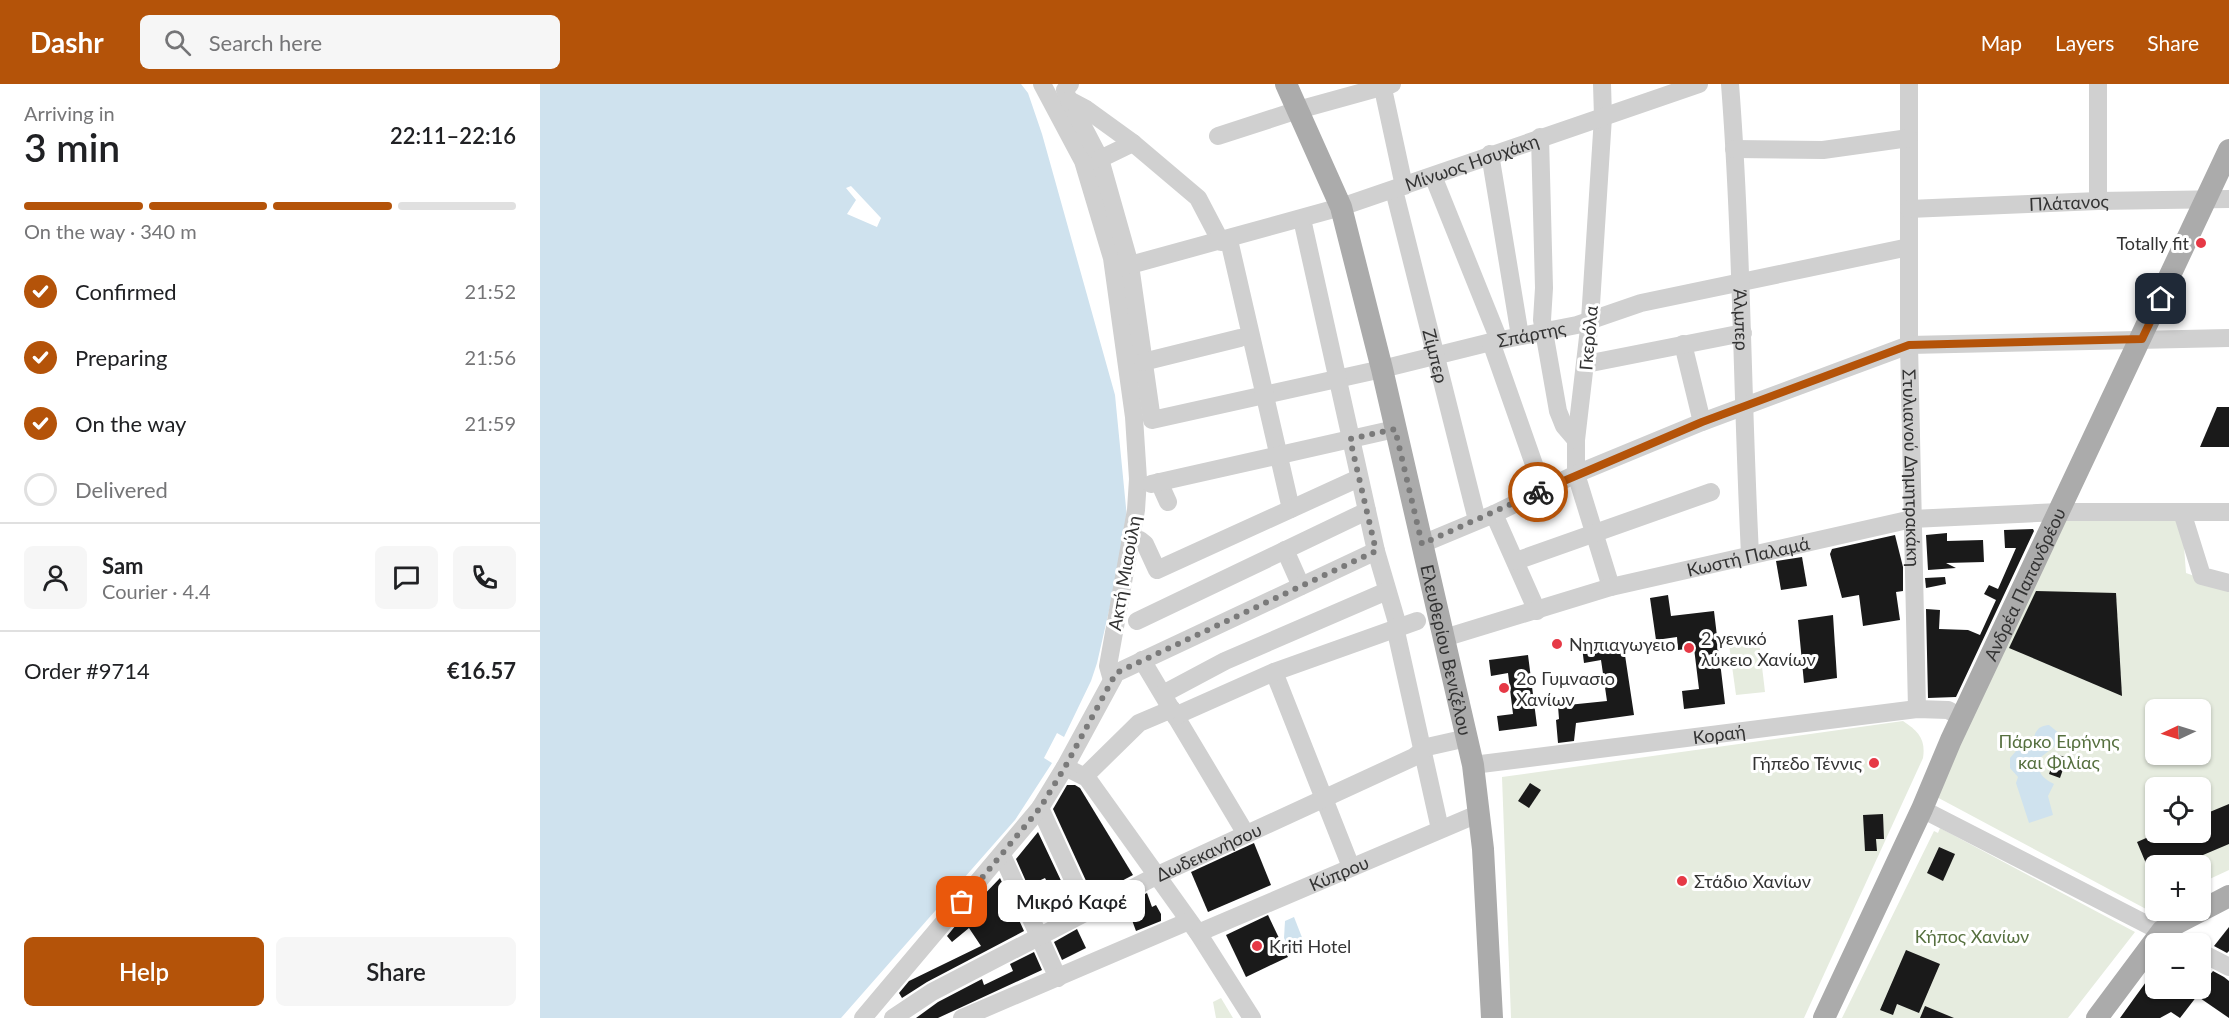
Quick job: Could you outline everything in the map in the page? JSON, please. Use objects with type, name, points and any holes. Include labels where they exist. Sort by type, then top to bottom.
[{"type":"main road","name":"Ελευθερίου Βενιζέλου","points":[[1286,84],[1341,207],[1382,369],[1473,765],[1480,813],[1492,1018]]},
{"type":"main road","name":"Ανδρέα Παπανδρέου","points":[[1824,1018],[1922,809],[1951,740],[2142,339],[2218,199],[2229,150]]},
{"type":"main road","points":[[2097,1018],[2162,931],[2229,896]]},
{"type":"street","name":"Ακτή Μιαούλη","points":[[1042,84],[1083,161],[1112,258],[1134,417],[1138,479],[1132,539],[1108,666],[1112,680]]},
{"type":"street","name":"Γκερόλα","points":[[1602,84],[1603,117],[1590,320],[1576,440],[1576,474],[1596,531],[1611,587]]},
{"type":"street","name":"Μίνωος Ησυχάκη","points":[[1131,266],[1341,207],[1699,84]]},
{"type":"street","name":"Άλμπερ","points":[[1730,84],[1743,333],[1742,406],[1750,554]]},
{"type":"street","name":"Στυλιανού Δημητρακάκη","points":[[1909,84],[1909,345],[1917,709]]},
{"type":"street","points":[[2098,84],[2098,201]]},
{"type":"street","points":[[1218,136],[1386,85]]},
{"type":"street","name":"Ζίμπερ","points":[[1386,85],[1399,188],[1435,357],[1485,517],[1516,561],[1537,611]]},
{"type":"street","points":[[1068,91],[1086,109],[1133,143],[1198,198],[1225,241],[1291,509]]},
{"type":"street","points":[[1068,91],[1101,159],[1131,266],[1143,362],[1240,338]]},
{"type":"street","points":[[1540,137],[1544,331],[1558,411],[1564,426],[1576,440]]},
{"type":"street","points":[[1734,149],[1823,150],[1909,138]]},
{"type":"street","points":[[1101,159],[1133,143]]},
{"type":"street","points":[[1490,154],[1520,336]]},
{"type":"street","points":[[1433,176],[1495,341],[1543,490]]},
{"type":"street","name":"Πλάτανος","points":[[1909,209],[2098,201],[2218,199]]},
{"type":"street","points":[[1302,219],[1359,478],[1396,626],[1440,829]]},
{"type":"street","name":"Σπάρτης","points":[[1143,362],[1152,420],[1435,357],[1495,341],[1577,325],[1641,303],[1909,247]]},
{"type":"street","points":[[1586,364],[1743,333]]},
{"type":"street","points":[[1422,544],[1576,474],[1702,422],[1909,345],[2229,338]]},
{"type":"street","points":[[1683,344],[1702,422]]},
{"type":"street","points":[[1168,502],[1155,483],[1395,429]]},
{"type":"street","points":[[1140,540],[1149,551],[1157,570],[1359,478]]},
{"type":"street","points":[[1516,561],[1711,492]]},
{"type":"street","points":[[1137,621],[1367,511]]},
{"type":"street","name":"Κωστή Παλαμά","points":[[1444,638],[1611,587],[1912,519],[2059,512],[2229,512]]},
{"type":"street","points":[[2182,512],[2202,576],[2229,583]]},
{"type":"street","points":[[1285,550],[1301,586]]},
{"type":"street","points":[[863,1018],[1040,808],[1116,673],[1376,551]]},
{"type":"street","points":[[1085,776],[1139,723],[1170,706],[1225,661],[1387,591]]},
{"type":"street","points":[[1170,706],[1274,672],[1396,626],[1417,621]]},
{"type":"street","points":[[1142,660],[1246,834]]},
{"type":"street","points":[[1274,672],[1351,867]]},
{"type":"street","name":"Κοραή","points":[[1473,765],[1917,709],[1948,710],[1963,718]]},
{"type":"street","name":"Δωδεκανήσου","points":[[893,1018],[932,992],[1158,875],[1414,757],[1427,747],[1467,738]]},
{"type":"street","points":[[1065,767],[1085,776],[1158,875],[1252,1018]]},
{"type":"street","points":[[1040,808],[1088,912]]},
{"type":"street","points":[[1922,809],[2166,933]]},
{"type":"street","name":"Κύπρου","points":[[962,1018],[1058,978],[1351,867],[1480,813]]},
{"type":"street","points":[[1002,855],[1058,978]]},
{"type":"street","points":[[2211,958],[2229,967]]},
{"type":"street","points":[[879,1000],[893,1018]]},
{"type":"green space","name":"Πάρκο Ειρήνης και Φιλίας","points":[[2064,514],[2182,519],[2186,573],[2229,588],[2229,870],[2211,878],[2211,855],[2145,855],[2145,908],[1933,795]]},
{"type":"green space","points":[[1759,641],[1765,692],[1736,695],[1729,644]]},
{"type":"green space","name":"Στάδιο Χανίων","points":[[1903,721],[1920,736],[1924,751],[1923,758],[1804,1018],[1511,1018],[1502,777]]},
{"type":"green space","name":"Κήπος Χανίων","points":[[1940,828],[2135,932],[2068,1018],[1842,1018],[1934,831],[1938,833]]},
{"type":"green space","points":[[1221,998],[1233,1018],[1216,1018],[1213,1002]]},
{"type":"water","points":[[540,84],[1021,84],[1028,93],[1042,134],[1115,395],[1128,528],[1097,663],[1091,681],[1064,737],[1057,733],[1044,758],[1052,763],[1015,820],[841,1018],[540,1018]],"holes":[[[851,186],[881,218],[877,227],[847,214],[856,200],[846,188]]]},
{"type":"water","points":[[2049,725],[2060,734],[2059,743],[2041,757],[2039,770],[2043,777],[2054,784],[2048,796],[2053,815],[2029,823],[2016,783],[2018,777],[2010,768],[2010,758],[2016,751],[2033,745],[2036,731]]},
{"type":"water","points":[[1294,917],[1303,940],[1288,946],[1284,938],[1285,921]]},
{"type":"building","points":[[2217,407],[2229,407],[2229,447],[2200,447]]},
{"type":"building","points":[[2033,529],[1956,697],[1928,698],[1926,609],[1940,610],[1939,629],[1968,630],[1980,635],[1996,600],[1984,594],[1989,585],[1998,589],[2016,548],[2005,548],[2004,530]]},
{"type":"building","points":[[1947,533],[1947,541],[1983,540],[1984,562],[1946,563],[1956,568],[1928,570],[1926,535]]},
{"type":"building","points":[[1895,535],[1903,567],[1903,591],[1896,592],[1900,620],[1863,626],[1859,595],[1842,598],[1830,554],[1832,549]]},
{"type":"building","points":[[1802,557],[1807,586],[1781,590],[1776,561]]},
{"type":"building","points":[[1945,577],[1946,584],[1926,588],[1925,578]]},
{"type":"building","points":[[2036,591],[2116,593],[2122,696],[2009,648]]},
{"type":"building","points":[[1668,595],[1671,616],[1714,611],[1725,704],[1684,709],[1682,691],[1699,689],[1694,648],[1678,650],[1677,637],[1656,640],[1650,598]]},
{"type":"building","points":[[1833,615],[1837,678],[1804,683],[1798,620]]},
{"type":"building","points":[[1623,642],[1634,715],[1576,723],[1574,741],[1558,743],[1556,720],[1559,719],[1558,706],[1607,701],[1601,660],[1584,663],[1582,647]]},
{"type":"building","points":[[1528,655],[1537,726],[1499,731],[1497,716],[1513,714],[1508,673],[1491,676],[1489,660]]},
{"type":"building","points":[[2056,754],[2067,758],[2060,778],[2049,774]]},
{"type":"building","points":[[1530,783],[1541,790],[1529,808],[1518,801]]},
{"type":"building","points":[[1067,785],[1080,788],[1133,875],[1093,896],[1053,809]]},
{"type":"building","points":[[2229,804],[2229,844],[2203,855],[2145,855],[2145,861],[2137,842],[2145,839],[2145,843],[2211,843],[2211,811]]},
{"type":"building","points":[[1883,814],[1884,839],[1876,839],[1877,851],[1865,851],[1863,815]]},
{"type":"building","points":[[1038,832],[1073,906],[1044,921],[1039,908],[1056,900],[1045,878],[1028,886],[1016,859]]},
{"type":"building","points":[[1254,843],[1271,885],[1208,912],[1191,872]]},
{"type":"building","points":[[1939,847],[1955,854],[1943,881],[1927,873]]},
{"type":"building","points":[[1000,878],[1024,931],[927,982],[902,998],[899,993],[909,981],[981,946],[969,928],[952,942],[947,936],[961,919],[980,906],[977,902]]},
{"type":"building","points":[[1147,893],[1152,907],[1156,905],[1161,914],[1161,921],[1136,931],[1126,904]]},
{"type":"building","name":"Kriti Hotel","points":[[1268,915],[1288,957],[1246,977],[1226,935]]},
{"type":"building","points":[[2229,927],[2229,951],[2227,953],[2214,946]]},
{"type":"building","points":[[1077,929],[1086,948],[1062,960],[1054,942]]},
{"type":"building","points":[[1906,950],[1940,964],[1919,1013],[1897,1004],[1893,1015],[1880,1010]]},
{"type":"building","points":[[1034,952],[1042,970],[938,1018],[916,1018],[938,1002],[982,979],[984,985],[1013,971],[1010,964]]},
{"type":"building","points":[[2213,971],[2229,981],[2229,1018],[2201,999],[2211,999],[2211,973]]},
{"type":"building","points":[[2145,983],[2145,999],[2195,999],[2180,1018],[2171,1012],[2160,1018],[2120,1018]]},
{"type":"building","points":[[1925,1006],[1954,1018],[1920,1018]]},
{"type":"way so far","points":[[962,902],[1040,808],[1116,673],[1376,551],[1350,439],[1395,429],[1422,544],[1494,514],[1538,492]]},
{"type":"place","name":"Totally fit","points":[[2201,243]]},
{"type":"place","name":"Νηπιαγωγειο","points":[[1557,644]]},
{"type":"place","name":"2 γενικό λύκειο Χανίων","points":[[1689,648]]},
{"type":"place","name":"2ο Γυμνασιο Χανίων","points":[[1504,688]]},
{"type":"place","name":"Γήπεδο Τέννις","points":[[1874,763]]},
{"type":"place","name":"Στάδιο Χανίων","points":[[1682,881]]},
{"type":"place","name":"Μικρό Καφέ","points":[[962,902]]},
{"type":"place","name":"Kriti Hotel","points":[[1257,946]]},
{"type":"route","points":[[1538,492],[1576,474],[1742,406],[1909,345],[2142,339],[2161,299]]}]
